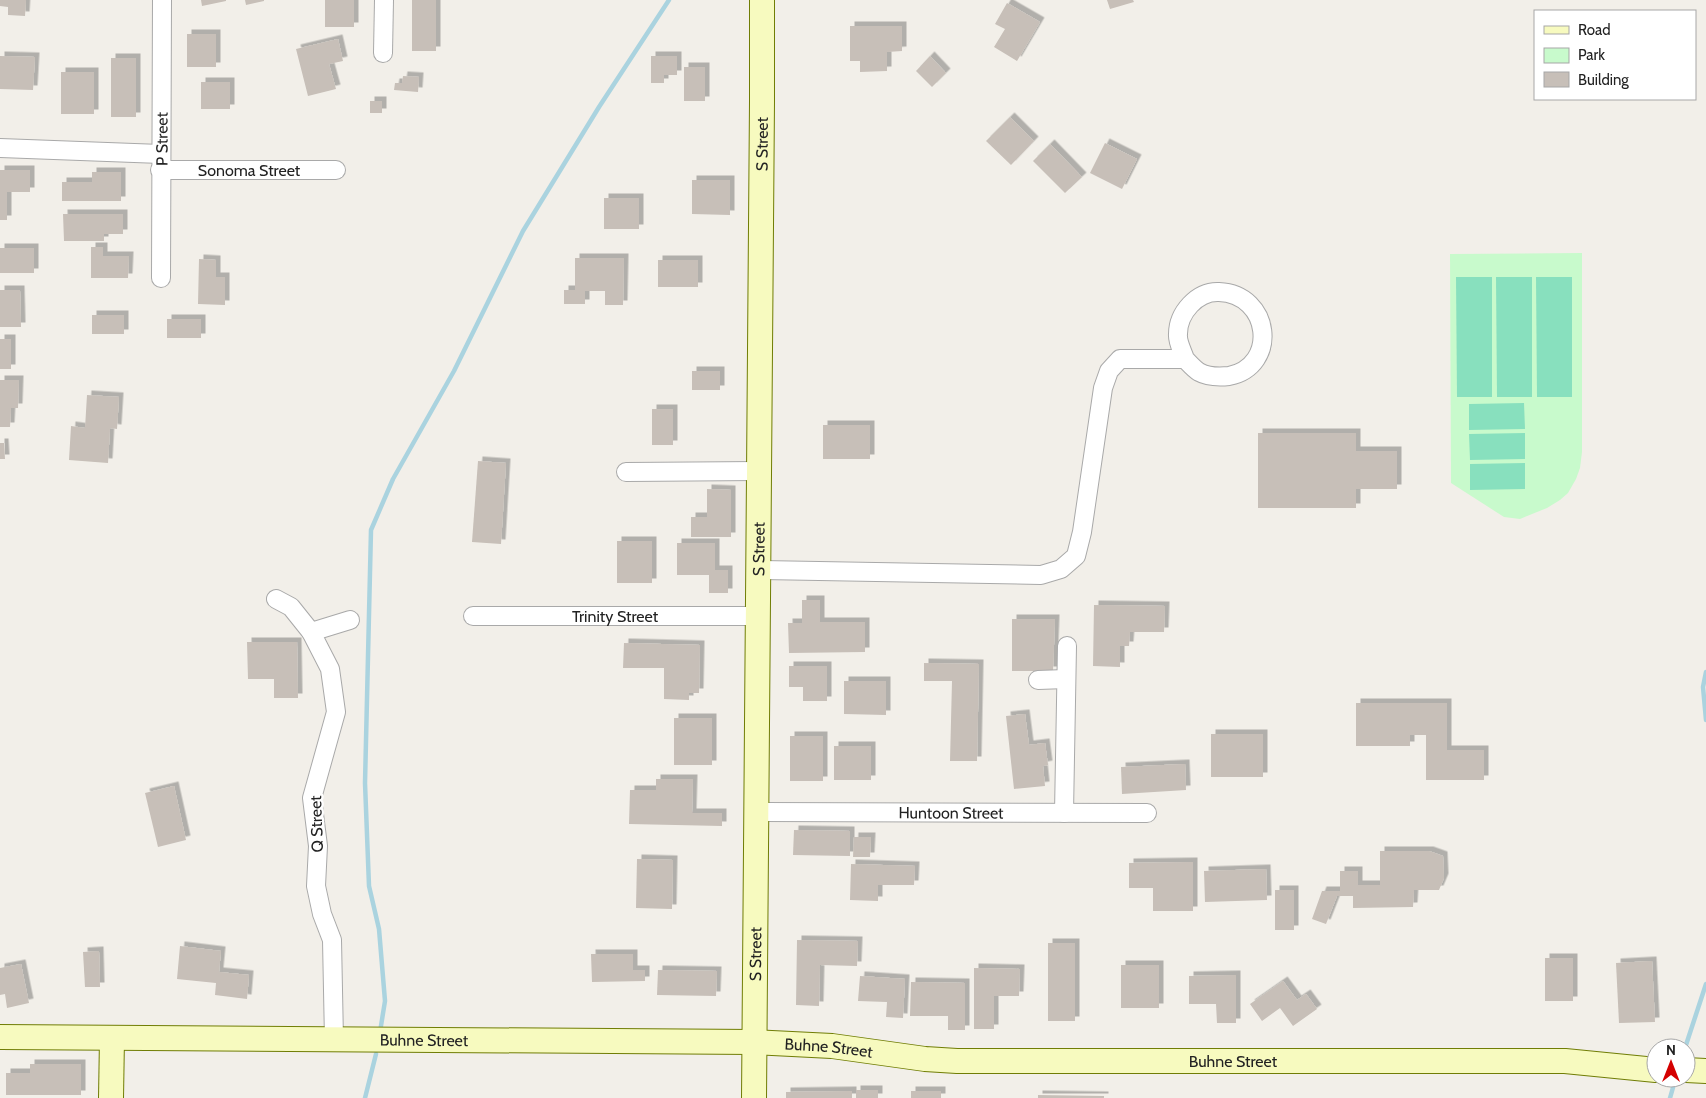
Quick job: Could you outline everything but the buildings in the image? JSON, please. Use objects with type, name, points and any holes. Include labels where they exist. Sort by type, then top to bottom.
[{"type":"street","name":"P Street","points":[[161,278],[162,0]]},
{"type":"street","points":[[383,53],[384,0]]},
{"type":"street","name":"S Street","points":[[754,1098],[762,0]]},
{"type":"street","name":"Sonoma Street","points":[[0,148],[161,162],[336,170]]},
{"type":"street","points":[[758,570],[1041,575],[1061,569],[1076,556],[1082,532],[1103,388],[1109,371],[1120,359],[1185,359],[1199,372],[1218,378],[1238,374],[1249,367],[1260,351],[1263,332],[1258,314],[1251,304],[1236,295],[1217,292],[1200,297],[1193,302],[1181,316],[1177,335],[1185,359]]},
{"type":"street","points":[[626,472],[758,472]]},
{"type":"street","name":"Q Street","points":[[276,599],[290,607],[311,632],[330,670],[336,712],[312,798],[318,846],[316,886],[322,914],[332,940],[334,1040]]},
{"type":"street","name":"Trinity Street","points":[[473,616],[757,616]]},
{"type":"street","points":[[311,632],[350,620]]},
{"type":"street","points":[[1064,813],[1067,646]]},
{"type":"street","points":[[1038,680],[1066,679]]},
{"type":"street","name":"Huntoon Street","points":[[755,812],[1147,813]]},
{"type":"street","name":"Buhne Street","points":[[0,1037],[754,1042],[832,1046],[941,1061],[1565,1061],[1646,1069]]},
{"type":"street","points":[[111,1098],[112,1038]]},
{"type":"green space","points":[[1582,253],[1582,452],[1580,468],[1568,493],[1560,500],[1547,508],[1520,519],[1504,517],[1451,483],[1450,254]]},
{"type":"green space","points":[[1456,277],[1492,277],[1492,397],[1457,397]]},
{"type":"green space","points":[[1496,277],[1532,277],[1532,397],[1497,397]]},
{"type":"green space","points":[[1536,277],[1572,277],[1572,397],[1537,397]]},
{"type":"green space","points":[[1524,403],[1525,429],[1469,430],[1469,404]]},
{"type":"green space","points":[[1525,433],[1525,459],[1470,460],[1469,434]]},
{"type":"green space","points":[[1525,463],[1525,489],[1470,490],[1470,464]]},
{"type":"waterway","points":[[380,1032],[385,1001],[379,929],[369,886],[365,783],[371,530],[393,479],[454,371],[523,231],[599,107],[669,0]]},
{"type":"waterway","points":[[1706,672],[1703,687],[1706,720]]},
{"type":"waterway","points":[[1688,1038],[1706,984]]},
{"type":"waterway","points":[[365,1098],[376,1054]]},
{"type":"waterway","points":[[1670,1098],[1673,1088]]}]
